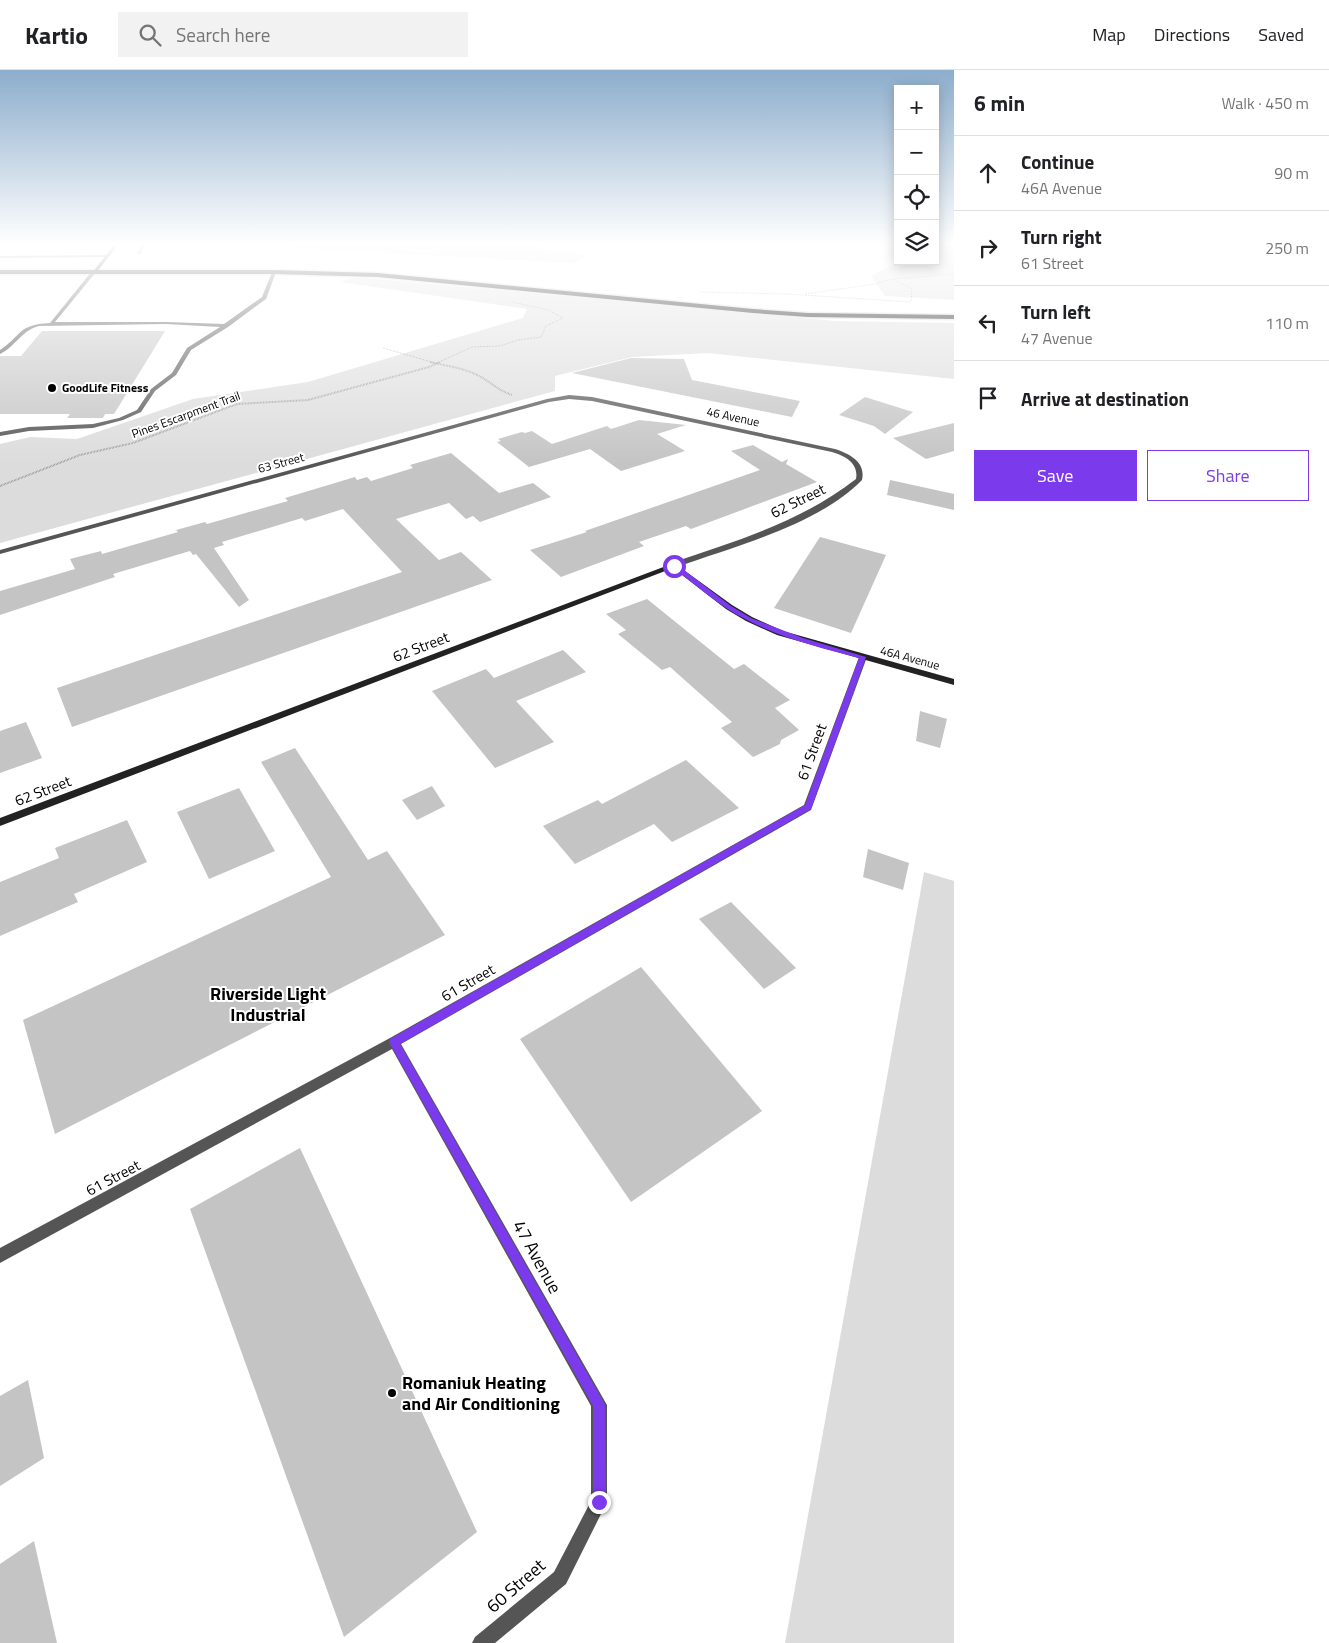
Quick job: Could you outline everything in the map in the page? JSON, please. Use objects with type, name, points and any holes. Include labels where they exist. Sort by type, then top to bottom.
[{"type":"street","points":[[51,324],[56,318]]},
{"type":"street","points":[[0,434],[29,429],[93,426],[121,419],[135,413],[143,407],[153,390],[174,374],[190,349],[236,318]]},
{"type":"street","points":[[0,352],[24,329],[37,325],[166,323],[226,326]]},
{"type":"street","name":"46 Avenue","points":[[569,397],[592,399],[833,450],[850,456],[860,470],[859,480],[848,490]]},
{"type":"street","name":"63 Street","points":[[0,552],[549,400],[569,397]]},
{"type":"street","name":"62 Street","points":[[0,822],[797,520],[824,506],[848,490]]},
{"type":"street","name":"46A Avenue","points":[[674,566],[729,607],[754,621],[801,640],[954,682]]},
{"type":"street","name":"61 Street","points":[[0,1256],[394,1042],[808,807],[863,657]]},
{"type":"street","name":"47 Avenue","points":[[394,1042],[599,1405],[599,1502]]},
{"type":"street","name":"60 Street","points":[[481,1643],[560,1578],[599,1502]]},
{"type":"path","name":"Pines Escarpment Trail","points":[[0,486],[80,454],[133,443],[237,404],[308,400],[332,395],[439,363],[472,347],[500,346],[518,340],[541,337],[546,326],[563,318]]},
{"type":"path","points":[[383,348],[412,358],[439,363],[481,378],[498,390],[512,395]]},
{"type":"shaded area","points":[[522,318],[807,318],[835,321],[954,323],[954,379],[708,353],[632,357],[555,376],[555,391],[0,543],[0,444],[30,437],[77,439],[193,399],[308,382]]},
{"type":"shaded area","points":[[924,872],[954,881],[954,1643],[785,1643]]},
{"type":"building","points":[[42,331],[165,331],[114,414],[105,414],[103,418],[67,418],[70,414],[0,414],[0,356],[21,356]]},
{"type":"building","points":[[631,358],[684,359],[692,380],[800,401],[792,417],[572,373]]},
{"type":"building","points":[[865,397],[913,412],[885,434],[874,426],[839,415]]},
{"type":"building","points":[[639,420],[686,425],[657,434],[685,451],[621,471],[590,449],[529,467],[497,442],[501,441],[498,439],[532,431],[552,444],[607,426],[611,429]]},
{"type":"building","points":[[954,423],[954,451],[926,459],[893,438]]},
{"type":"building","points":[[753,445],[782,462],[788,459],[786,464],[817,482],[691,529],[686,526],[639,542],[644,546],[561,577],[530,550],[587,532],[585,531],[760,470],[731,451]]},
{"type":"building","points":[[451,453],[499,493],[533,483],[551,497],[480,522],[473,516],[466,519],[449,503],[396,519],[439,560],[461,552],[492,580],[72,727],[57,688],[402,572],[343,509],[305,521],[302,518],[222,542],[224,545],[214,548],[249,600],[239,607],[196,554],[193,555],[190,551],[113,574],[115,577],[0,615],[0,591],[75,569],[70,559],[101,551],[102,554],[178,532],[176,530],[205,522],[207,524],[288,501],[285,498],[355,477],[357,480],[367,477],[371,481],[413,468],[410,465]]},
{"type":"building","points":[[890,480],[954,494],[954,510],[887,495]]},
{"type":"building","points":[[820,537],[886,555],[851,633],[774,608]]},
{"type":"building","points":[[647,599],[734,669],[744,664],[790,700],[775,708],[799,730],[781,740],[780,744],[753,757],[721,728],[732,722],[670,667],[662,670],[618,634],[626,630],[606,614]]},
{"type":"building","points":[[563,650],[586,672],[516,701],[554,742],[495,768],[432,691],[486,669],[494,678]]},
{"type":"building","points":[[920,711],[947,719],[940,748],[916,741]]},
{"type":"building","points":[[26,722],[42,758],[0,773],[0,731]]},
{"type":"building","points":[[295,748],[368,860],[387,851],[445,935],[55,1134],[23,1020],[331,877],[261,762]]},
{"type":"building","points":[[686,760],[739,808],[672,842],[654,824],[575,864],[543,826],[598,800],[602,804]]},
{"type":"building","points":[[432,786],[445,806],[417,820],[402,800]]},
{"type":"building","points":[[239,788],[275,851],[209,879],[177,812]]},
{"type":"building","points":[[127,820],[147,862],[74,894],[78,902],[0,936],[0,882],[59,858],[55,848]]},
{"type":"building","points":[[868,849],[909,863],[903,890],[863,877]]},
{"type":"building","points":[[731,902],[796,968],[764,989],[699,919]]},
{"type":"building","points":[[641,967],[762,1111],[631,1202],[520,1039]]},
{"type":"building","points":[[300,1148],[477,1532],[344,1637],[190,1209]]},
{"type":"building","points":[[28,1380],[44,1458],[0,1486],[0,1396]]},
{"type":"building","points":[[34,1541],[57,1643],[0,1643],[0,1564]]},
{"type":"place","name":"GoodLife Fitness","points":[[52,388]]},
{"type":"place","name":"Romaniuk Heating and Air Conditioning","points":[[392,1393]]},
{"type":"district","name":"Riverside Light Industrial","points":[[268,1004]]},
{"type":"route","points":[[599,1502],[599,1405],[394,1042],[808,807],[863,657],[780,633],[749,619],[729,607],[674,566]]}]
